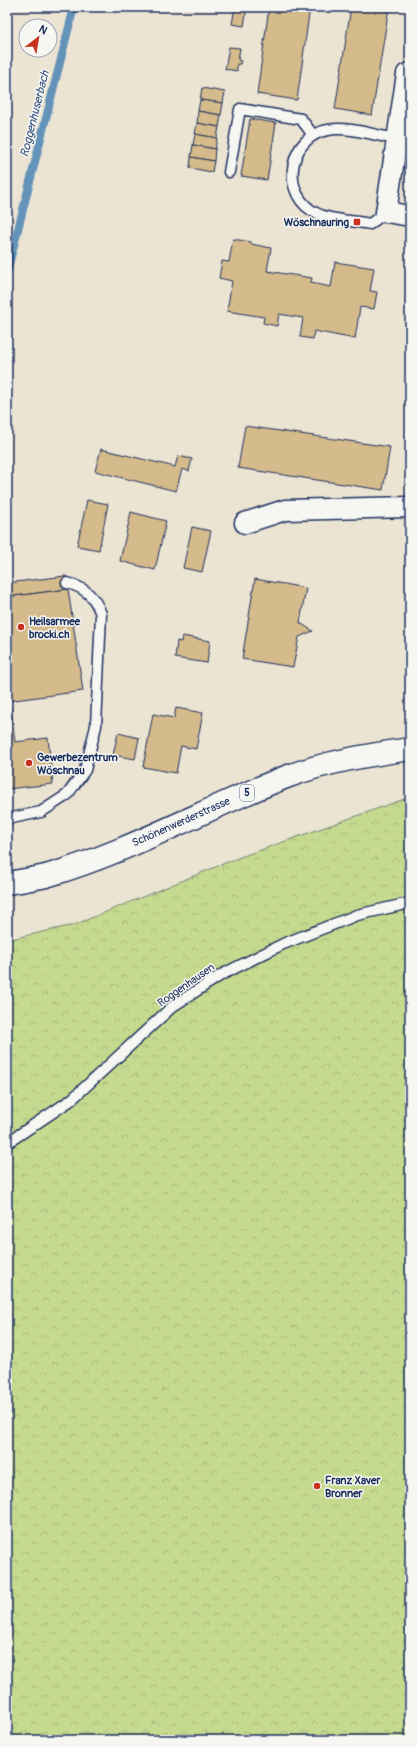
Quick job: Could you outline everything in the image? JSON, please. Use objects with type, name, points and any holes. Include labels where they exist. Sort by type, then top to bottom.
[{"type":"main road","name":"Schönenwerderstrasse","points":[[7,883],[44,876],[91,862],[206,810],[288,776],[341,761],[410,749]]},
{"type":"street","points":[[410,73],[408,74],[386,212],[410,216]]},
{"type":"street","points":[[245,523],[285,510],[410,507]]},
{"type":"lane","points":[[229,172],[240,109],[301,119],[313,135]]},
{"type":"lane","points":[[386,212],[370,224],[324,216],[310,210],[300,200],[294,186],[292,172],[295,158],[302,145],[313,135],[327,130],[342,129],[397,139]]},
{"type":"lane","points":[[7,819],[41,812],[67,795],[85,770],[91,748],[96,726],[101,614],[96,601],[80,588],[67,582]]},
{"type":"lane","name":"Roggenhausen","points":[[7,1143],[71,1100],[174,1006],[221,975],[283,944],[357,914],[410,903]]},
{"type":"green space","points":[[410,797],[410,1740],[7,1740],[7,940],[74,925],[235,859]]},
{"type":"building","points":[[235,7],[247,7],[244,26],[232,24]]},
{"type":"building","points":[[269,7],[310,7],[297,100],[257,94]]},
{"type":"building","points":[[351,7],[389,7],[372,115],[335,109]]},
{"type":"building","points":[[229,47],[240,48],[238,60],[241,61],[240,64],[237,64],[237,71],[225,69]]},
{"type":"building","points":[[202,88],[225,92],[223,103],[200,100]]},
{"type":"building","points":[[200,100],[223,103],[221,115],[198,111]]},
{"type":"building","points":[[198,111],[221,115],[219,127],[197,123]]},
{"type":"building","points":[[250,119],[276,123],[267,180],[241,176]]},
{"type":"building","points":[[197,123],[219,127],[217,138],[195,134]]},
{"type":"building","points":[[195,134],[217,138],[215,149],[193,145]]},
{"type":"building","points":[[193,145],[215,149],[214,161],[191,157]]},
{"type":"building","points":[[191,157],[214,161],[212,172],[190,168]]},
{"type":"building","points":[[233,239],[251,242],[251,244],[271,248],[267,271],[312,278],[311,283],[331,287],[335,262],[374,268],[370,291],[377,292],[374,309],[360,307],[355,339],[314,331],[313,339],[300,337],[303,318],[279,314],[277,326],[263,323],[264,317],[227,311],[232,281],[219,278],[222,261],[229,262]]},
{"type":"building","points":[[245,426],[390,447],[383,490],[238,468]]},
{"type":"building","points":[[101,449],[175,467],[178,456],[192,459],[189,471],[182,469],[176,491],[95,471]]},
{"type":"building","points":[[87,500],[108,504],[99,550],[77,546]]},
{"type":"building","points":[[131,512],[166,521],[155,570],[120,561]]},
{"type":"building","points":[[192,527],[211,531],[202,572],[183,568]]},
{"type":"building","points":[[66,576],[68,589],[7,597],[7,583]]},
{"type":"building","points":[[255,579],[306,588],[300,623],[313,631],[299,637],[293,667],[242,659]]},
{"type":"building","points":[[68,589],[83,691],[7,701],[7,597]]},
{"type":"building","points":[[182,636],[210,641],[207,663],[175,658],[177,641],[181,642]]},
{"type":"building","name":"Gewerbezentrum Wöschnau","points":[[11,708],[15,742],[48,738],[53,784],[7,789],[7,709]]},
{"type":"building","points":[[176,708],[203,713],[196,749],[181,746],[176,773],[143,767],[153,714],[174,718]]},
{"type":"building","points":[[118,733],[139,738],[135,759],[113,755]]},
{"type":"waterway","name":"Roggenhuserbach","points":[[7,273],[74,7]]},
{"type":"place","name":"Wöschnauring","points":[[357,222]]},
{"type":"place","name":"Heilsarmee brocki.ch","points":[[21,627]]},
{"type":"place","name":"Gewerbezentrum Wöschnau","points":[[29,763]]},
{"type":"place","name":"Franz Xaver Bronner","points":[[317,1486]]}]
